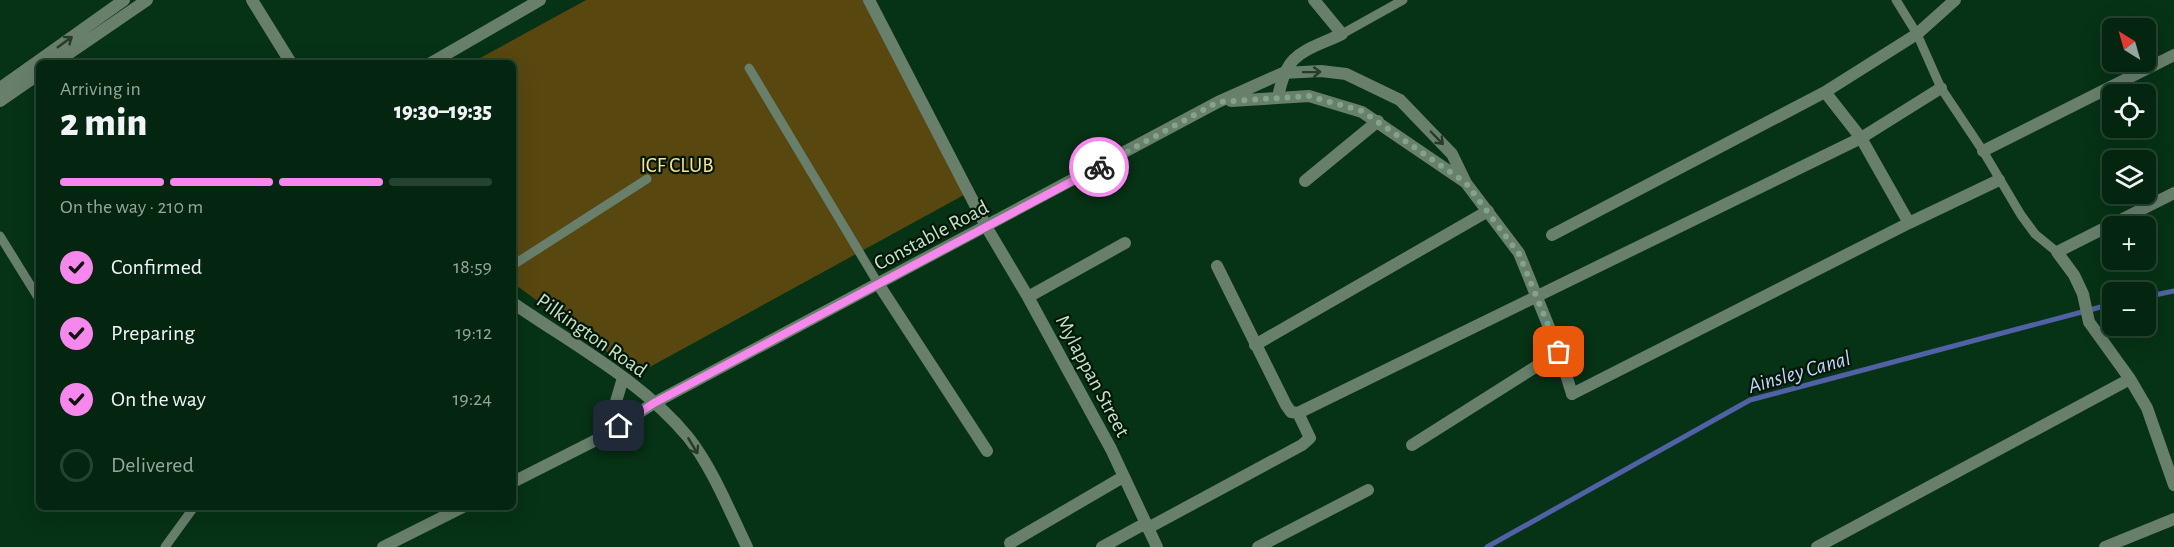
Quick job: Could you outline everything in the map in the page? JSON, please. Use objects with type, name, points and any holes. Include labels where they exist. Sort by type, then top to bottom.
[{"type":"street","points":[[39,60],[124,0]]},
{"type":"street","points":[[59,60],[147,0]]},
{"type":"street","points":[[252,0],[289,60]]},
{"type":"street","points":[[436,60],[540,0]]},
{"type":"street","name":"Mylappan Street","points":[[869,0],[987,228],[1028,297],[1111,448],[1157,547]]},
{"type":"street","points":[[1314,0],[1342,34]]},
{"type":"street","points":[[1552,235],[1825,92],[1917,34],[1955,0]]},
{"type":"street","name":"Constable Road","points":[[1283,73],[1293,57],[1342,34]]},
{"type":"street","points":[[1983,151],[2174,55]]},
{"type":"street","points":[[0,88],[36,62]]},
{"type":"street","points":[[1278,97],[1283,73]]},
{"type":"street","name":"Constable Road","points":[[516,480],[602,437],[654,403],[987,228],[1218,102],[1283,73],[1346,74],[1400,100],[1452,154],[1466,183]]},
{"type":"street","points":[[0,101],[36,76]]},
{"type":"street","points":[[1217,266],[1286,405],[1292,412],[1298,413],[1861,138],[1941,88]]},
{"type":"street","points":[[1825,92],[1861,138],[1909,223]]},
{"type":"street","points":[[1218,102],[1309,96],[1362,111],[1466,183],[1519,254],[1559,352],[1572,394],[1909,223],[1999,180]]},
{"type":"street","points":[[1305,181],[1378,121]]},
{"type":"street","points":[[2174,193],[2057,252],[2074,275],[2083,294],[2089,322],[2130,379],[2147,408],[2174,485]]},
{"type":"street","points":[[1255,345],[1488,211]]},
{"type":"street","points":[[1028,297],[1125,243]]},
{"type":"street","points":[[879,285],[987,451]]},
{"type":"street","name":"Pilkington Road","points":[[516,305],[623,378],[654,403],[689,438],[719,490],[747,547]]},
{"type":"street","points":[[1412,445],[1559,352]]},
{"type":"street","points":[[602,437],[612,415],[623,378]]},
{"type":"street","points":[[1816,547],[2130,379]]},
{"type":"street","points":[[1102,547],[1306,443],[1310,435],[1298,413]]},
{"type":"street","points":[[1010,543],[1123,477]]},
{"type":"street","points":[[1258,547],[1368,490]]},
{"type":"street","points":[[383,547],[457,510]]},
{"type":"street","points":[[2105,547],[2174,519]]},
{"type":"lane","points":[[1342,34],[1403,0]]},
{"type":"lane","points":[[1896,0],[1917,34],[1941,88],[1983,151],[1999,180],[2035,234],[2057,252]]},
{"type":"lane","points":[[749,68],[879,285]]},
{"type":"lane","points":[[516,263],[647,179]]},
{"type":"lane","points":[[0,236],[36,294]]},
{"type":"lane","points":[[165,547],[192,510]]},
{"type":"green space","name":"ICF CLUB","points":[[586,0],[864,0],[973,190],[637,374],[516,285],[516,60],[476,60]]},
{"type":"waterway","name":"Ainsley Canal","points":[[2156,295],[2174,291]]},
{"type":"waterway","name":"Ainsley Canal","points":[[1487,547],[1750,400],[2102,307]]},
{"type":"way so far","points":[[1099,167],[1218,102],[1309,96],[1362,111],[1466,183],[1519,254],[1559,352]]},
{"type":"route","points":[[619,426],[654,403],[1099,167]]}]
